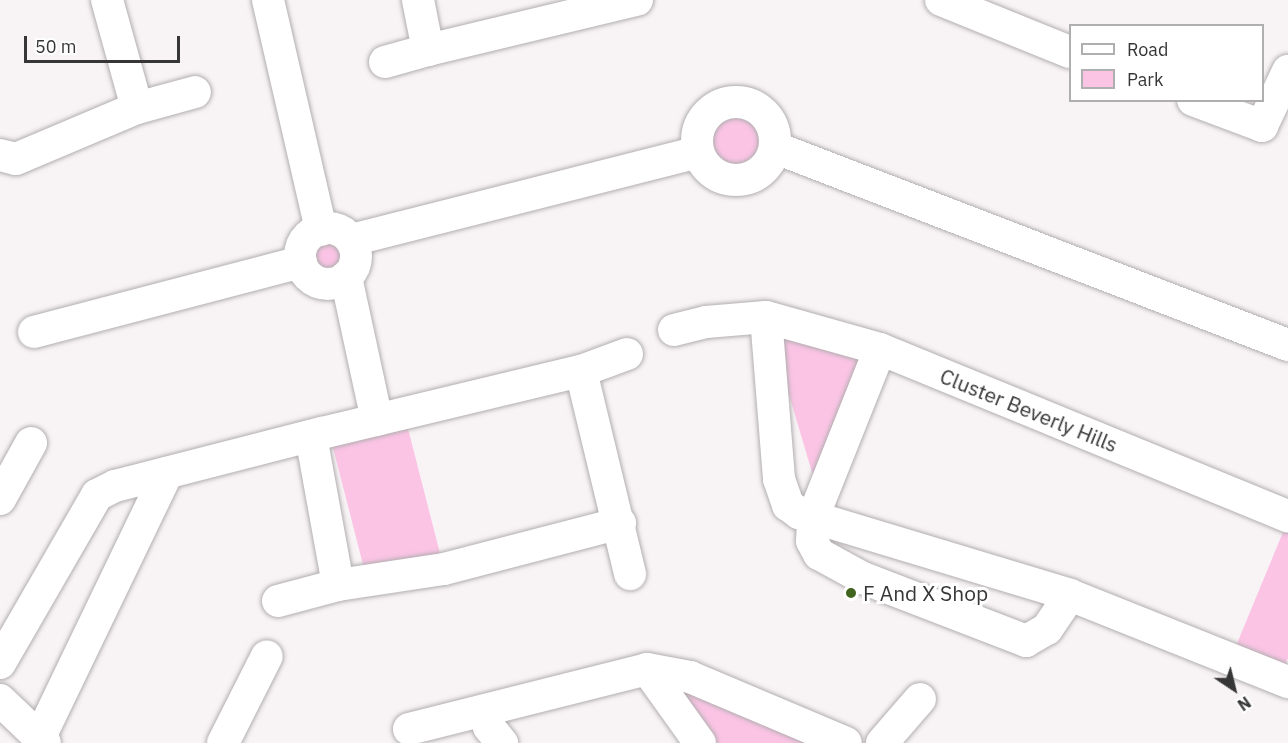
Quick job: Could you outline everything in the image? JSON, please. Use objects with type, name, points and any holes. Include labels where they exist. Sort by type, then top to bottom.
[{"type":"street","points":[[107,0],[137,108]]},
{"type":"street","points":[[268,0],[321,230]]},
{"type":"street","points":[[418,0],[428,50]]},
{"type":"street","points":[[385,62],[637,0]]},
{"type":"street","points":[[941,0],[1069,51]]},
{"type":"street","points":[[1198,102],[1262,126],[1288,71]]},
{"type":"street","points":[[0,155],[16,159],[137,108],[195,92]]},
{"type":"street","points":[[729,103],[749,105],[765,115],[776,129],[776,148],[759,173],[736,181],[711,173],[698,152],[696,138],[703,120],[717,107],[729,103]]},
{"type":"street","points":[[776,148],[1288,345]]},
{"type":"street","points":[[351,240],[698,152]]},
{"type":"street","points":[[321,230],[338,230],[351,240],[355,264],[336,281],[309,277],[301,262],[303,245],[321,230]]},
{"type":"street","points":[[34,332],[301,262]]},
{"type":"street","points":[[336,281],[367,422]]},
{"type":"street","points":[[674,330],[766,317],[779,479],[788,505],[813,517],[1070,595],[1288,682]]},
{"type":"street","name":"Cluster Beverly Hills","points":[[766,317],[880,348],[1288,516]]},
{"type":"street","points":[[880,348],[813,517],[812,541],[819,554],[835,564],[1026,641],[1047,628],[1070,595]]},
{"type":"street","points":[[0,663],[97,495],[167,473],[311,436],[581,371],[627,354]]},
{"type":"street","points":[[581,371],[620,523],[630,574]]},
{"type":"street","points":[[311,436],[338,585]]},
{"type":"street","points":[[0,499],[31,442]]},
{"type":"street","points":[[0,700],[42,740],[167,473]]},
{"type":"street","points":[[278,601],[338,585],[444,569],[620,523]]},
{"type":"street","points":[[223,743],[267,656]]},
{"type":"street","points":[[647,669],[700,743]]},
{"type":"street","points":[[410,729],[487,712],[492,707],[647,669],[690,677],[846,743]]},
{"type":"street","points":[[882,743],[920,699]]},
{"type":"street","points":[[487,712],[489,727],[502,743]]},
{"type":"green space","points":[[735,109],[747,111],[758,118],[765,129],[767,141],[765,153],[758,164],[747,171],[735,173],[723,171],[712,164],[705,153],[703,141],[705,129],[712,118],[723,111]]},
{"type":"green space","points":[[328,231],[337,233],[348,242],[353,256],[351,265],[342,276],[328,281],[319,279],[308,270],[303,256],[305,247],[314,236]]},
{"type":"green space","points":[[766,317],[880,349],[819,496]]},
{"type":"green space","points":[[404,413],[444,569],[369,588],[330,436]]},
{"type":"green space","points":[[1288,520],[1288,658],[1279,678],[1231,658]]},
{"type":"green space","points":[[666,682],[813,743],[714,743]]},
{"type":"place","name":"F And X Shop","points":[[851,593]]}]
